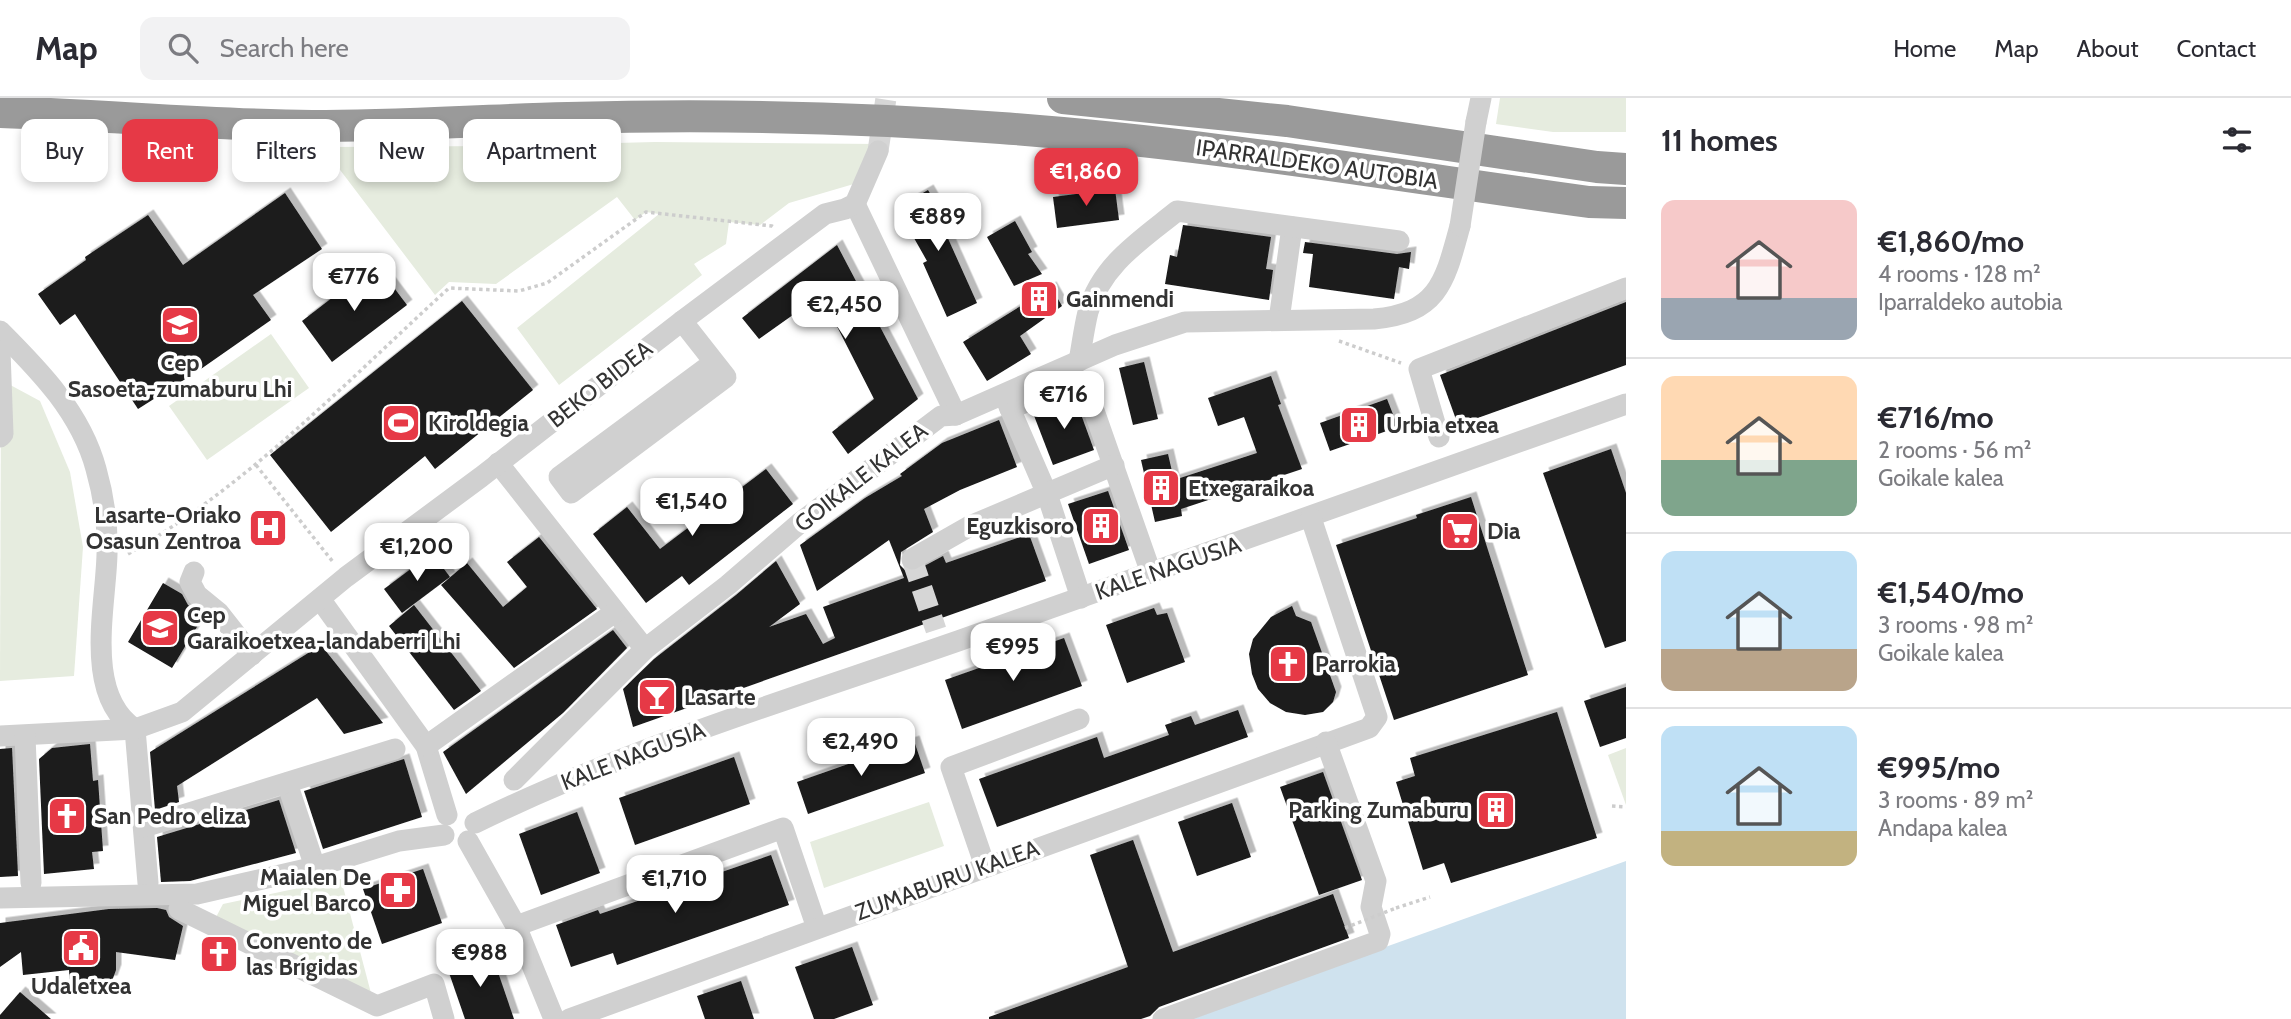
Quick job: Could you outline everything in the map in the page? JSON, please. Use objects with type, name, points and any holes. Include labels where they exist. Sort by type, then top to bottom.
[{"type":"highway","name":"IPARRALDEKO AUTOBIA","points":[[1063,98],[1287,121],[1626,169]]},
{"type":"highway","name":"IPARRALDEKO AUTOBIA","points":[[0,112],[316,126],[571,118],[827,118],[1001,128],[1162,143],[1331,163],[1589,202],[1626,203]]},
{"type":"street","name":"GOIKALE KALEA","points":[[514,780],[645,649],[728,585],[801,522],[941,416],[956,415],[1007,401],[1079,360],[1185,322],[1398,317],[1428,299],[1441,285],[1460,226],[1481,98]]},
{"type":"street","points":[[878,151],[855,204],[956,415]]},
{"type":"street","name":"BEKO BIDEA","points":[[0,736],[135,729],[182,712],[441,504],[682,321],[825,214],[855,204]]},
{"type":"street","points":[[1079,360],[1088,311],[1104,278],[1120,256],[1177,211],[1399,241]]},
{"type":"street","points":[[1279,320],[1292,227]]},
{"type":"street","points":[[1439,437],[1419,369],[1626,288]]},
{"type":"street","points":[[682,321],[726,377],[571,493],[559,477],[713,363]]},
{"type":"street","points":[[0,437],[2,339]]},
{"type":"street","points":[[2,339],[38,369],[70,409],[96,467],[105,508],[106,567],[100,638],[102,661],[115,708],[124,722],[135,729],[148,883]]},
{"type":"street","points":[[1081,598],[1047,494],[1007,401],[1069,384],[1085,386],[1151,573]]},
{"type":"street","name":"KALE NAGUSIA","points":[[471,832],[538,792],[708,728],[1626,404]]},
{"type":"street","points":[[498,463],[645,649]]},
{"type":"street","points":[[912,559],[971,526],[1114,465]]},
{"type":"street","name":"ZUMABURU KALEA","points":[[569,1019],[1326,742],[1369,729],[1377,718],[1311,517]]},
{"type":"street","points":[[194,572],[190,582],[197,595],[219,613],[252,655]]},
{"type":"street","points":[[320,599],[426,746],[452,842],[457,844],[471,832]]},
{"type":"street","points":[[426,746],[615,612]]},
{"type":"street","points":[[985,866],[951,766],[1079,719]]},
{"type":"street","points":[[25,736],[32,883]]},
{"type":"street","points":[[1163,1019],[1378,941],[1380,934],[1371,907],[1376,881],[1326,742]]},
{"type":"street","points":[[144,827],[395,749]]},
{"type":"street","points":[[287,783],[315,867]]},
{"type":"street","points":[[0,898],[197,894],[315,867],[399,841],[446,825],[457,811],[463,811],[468,814],[471,832],[516,926],[554,1019]]},
{"type":"street","points":[[516,926],[783,828],[817,928]]},
{"type":"street","points":[[179,909],[377,1006],[434,984],[444,1019]]},
{"type":"path","points":[[106,567],[165,533],[256,465],[449,288],[519,291],[547,283],[646,212],[772,226],[791,240]]},
{"type":"path","points":[[1329,338],[1419,369]]},
{"type":"path","points":[[256,465],[323,551]]},
{"type":"path","points":[[1612,806],[1626,807]]},
{"type":"path","points":[[1345,928],[1430,897]]},
{"type":"shaded area","points":[[1500,98],[1626,98],[1626,132],[1553,132],[1496,124]]},
{"type":"shaded area","points":[[621,143],[879,144],[864,181],[789,203],[760,225],[729,222],[726,244],[694,264],[702,275],[559,385],[517,328],[659,214],[646,212],[635,220],[617,197],[496,284],[449,282],[435,295],[340,170],[340,147],[354,147],[354,182],[449,182],[449,146],[463,146],[463,182],[621,182]]},
{"type":"shaded area","points":[[271,334],[309,388],[207,460],[169,406]]},
{"type":"shaded area","points":[[1,380],[40,401],[70,472],[83,547],[74,676],[0,681]]},
{"type":"shaded area","points":[[1626,748],[1626,805],[1608,755]]},
{"type":"shaded area","points":[[929,802],[944,846],[824,888],[810,842]]},
{"type":"shaded area","points":[[341,879],[372,997],[215,919],[223,904]]},
{"type":"water","points":[[1626,861],[1626,1019],[1184,1019]]},
{"type":"building","points":[[1115,189],[1119,220],[1057,228],[1053,197]]},
{"type":"building","points":[[928,190],[946,221],[941,223],[977,303],[947,317],[923,263],[927,261],[897,208]]},
{"type":"building","points":[[285,193],[322,249],[253,295],[271,320],[138,409],[75,314],[60,325],[38,294],[86,260],[85,257],[148,215],[183,265]]},
{"type":"building","points":[[1015,221],[1032,252],[1028,254],[1042,274],[1014,286],[987,237]]},
{"type":"building","points":[[1183,225],[1271,237],[1266,269],[1273,270],[1269,300],[1165,284],[1170,255],[1177,257]]},
{"type":"building","points":[[1305,242],[1397,254],[1411,252],[1409,269],[1399,267],[1394,299],[1309,287],[1313,254],[1303,253]]},
{"type":"building","points":[[837,245],[918,399],[848,454],[832,432],[874,399],[821,295],[759,339],[742,318]]},
{"type":"building","points":[[376,264],[407,305],[332,362],[302,321]]},
{"type":"building","points":[[1051,287],[1062,306],[1020,336],[1031,354],[987,381],[963,342]]},
{"type":"building","name":"Kiroldegia","points":[[462,301],[533,390],[435,469],[425,456],[331,532],[270,455]]},
{"type":"building","points":[[1626,302],[1626,365],[1458,425],[1440,375]]},
{"type":"building","points":[[1144,362],[1158,419],[1133,425],[1119,368]]},
{"type":"building","points":[[1271,376],[1281,404],[1278,405],[1302,469],[1181,509],[1182,516],[1155,522],[1141,460],[1168,454],[1174,480],[1257,453],[1244,417],[1218,426],[1208,398]]},
{"type":"building","points":[[1071,397],[1075,398],[1094,450],[1053,465],[1033,413]]},
{"type":"building","name":"Urbia etxea","points":[[1387,399],[1398,427],[1330,451],[1320,423]]},
{"type":"building","points":[[999,420],[1017,467],[960,490],[924,509],[933,532],[901,552],[900,565],[913,572],[943,556],[946,563],[1029,534],[1046,581],[633,727],[623,689],[654,659],[776,561],[800,604],[769,627],[806,614],[823,644],[835,638],[823,607],[904,578],[889,540],[817,591],[800,545],[865,498],[902,476],[900,474],[942,443]]},
{"type":"building","points":[[1611,449],[1626,493],[1626,641],[1605,648],[1543,473]]},
{"type":"building","points":[[766,469],[793,504],[689,585],[682,576],[646,603],[593,534],[627,507],[660,549]]},
{"type":"building","name":"Eguzkisoro","points":[[1108,491],[1129,550],[1089,564],[1068,504]]},
{"type":"building","points":[[1471,497],[1528,675],[1394,720],[1336,545]]},
{"type":"building","points":[[539,537],[597,609],[514,668],[441,585],[467,563],[503,607],[527,587],[507,562]]},
{"type":"building","points":[[432,553],[450,577],[402,613],[384,589]]},
{"type":"building","name":"Cep Garaikoetxea-landaberri Lhi","points":[[163,583],[182,594],[188,605],[203,617],[172,668],[128,642]]},
{"type":"building","points":[[414,605],[481,691],[454,710],[389,626]]},
{"type":"building","name":"Parrokia","points":[[1292,606],[1296,616],[1311,622],[1336,692],[1333,702],[1323,712],[1305,715],[1286,712],[1270,703],[1258,689],[1252,674],[1249,654],[1253,639],[1271,617]]},
{"type":"building","points":[[1154,608],[1157,615],[1167,613],[1185,662],[1127,683],[1106,625]]},
{"type":"building","points":[[613,630],[627,648],[563,713],[466,794],[443,752]]},
{"type":"building","points":[[1064,638],[1082,686],[962,729],[945,680]]},
{"type":"building","points":[[321,645],[383,723],[344,734],[317,698],[177,786],[179,802],[155,810],[150,752]]},
{"type":"building","points":[[1626,687],[1626,738],[1600,747],[1584,701]]},
{"type":"building","points":[[1238,710],[1248,737],[997,827],[979,779],[1097,737],[1104,758],[1169,735],[1165,725],[1191,716],[1195,725]]},
{"type":"building","name":"Parking Zumaburu","points":[[1557,712],[1597,838],[1451,883],[1444,863],[1423,870],[1396,782],[1415,776],[1410,758]]},
{"type":"building","points":[[914,741],[925,773],[808,814],[797,782]]},
{"type":"building","name":"San Pedro eliza","points":[[90,744],[93,781],[98,780],[103,851],[92,852],[94,869],[44,874],[39,759],[52,748]]},
{"type":"building","points":[[12,748],[18,876],[0,877],[0,749]]},
{"type":"building","points":[[734,757],[750,804],[635,845],[619,798]]},
{"type":"building","points":[[404,759],[422,817],[323,849],[304,791]]},
{"type":"building","points":[[1323,772],[1362,880],[1319,895],[1280,787]]},
{"type":"building","points":[[279,800],[296,853],[190,881],[161,882],[157,837]]},
{"type":"building","points":[[1232,803],[1251,857],[1197,876],[1178,822]]},
{"type":"building","points":[[577,812],[600,873],[541,895],[519,834]]},
{"type":"building","points":[[1133,840],[1173,952],[1333,894],[1349,938],[1159,1007],[1150,1016],[1141,1019],[989,1019],[1128,967],[1090,855]]},
{"type":"building","points":[[771,855],[789,905],[617,965],[613,953],[571,967],[556,925],[598,910],[600,914]]},
{"type":"building","points":[[423,869],[442,923],[382,944],[363,889]]},
{"type":"building","points":[[109,909],[166,910],[169,917],[183,926],[175,960],[116,952],[116,970],[112,981],[70,985],[69,970],[23,975],[21,952],[0,967],[0,923]]},
{"type":"building","points":[[852,947],[873,1005],[834,1019],[814,1019],[795,967]]},
{"type":"building","points":[[491,952],[514,1019],[465,1019],[447,967]]},
{"type":"building","points":[[741,981],[754,1019],[705,1019],[697,996]]},
{"type":"building","points":[[20,992],[51,1019],[0,1019],[0,1015]]},
{"type":"tunnel","points":[[878,151],[886,98]]},
{"type":"tunnel","points":[[912,559],[936,630]]},
{"type":"place","name":"Gainmendi","points":[[1039,299]]},
{"type":"place","name":"Cep Sasoeta-zumaburu Lhi","points":[[180,325]]},
{"type":"place","name":"Kiroldegia","points":[[401,423]]},
{"type":"place","name":"Urbia etxea","points":[[1359,425]]},
{"type":"place","name":"Etxegaraikoa","points":[[1161,488]]},
{"type":"place","name":"Eguzkisoro","points":[[1101,526]]},
{"type":"place","name":"Lasarte-Oriako Osasun Zentroa","points":[[268,528]]},
{"type":"place","name":"Dia","points":[[1460,531]]},
{"type":"place","name":"Cep Garaikoetxea-landaberri Lhi","points":[[160,628]]},
{"type":"place","name":"Parrokia","points":[[1288,664]]},
{"type":"place","name":"Lasarte","points":[[657,697]]},
{"type":"place","name":"Parking Zumaburu","points":[[1496,810]]},
{"type":"place","name":"San Pedro eliza","points":[[67,816]]},
{"type":"place","name":"Maialen De Miguel Barco","points":[[398,890]]},
{"type":"place","name":"Udaletxea","points":[[81,948]]},
{"type":"place","name":"Convento de las Brígidas","points":[[219,954]]}]
